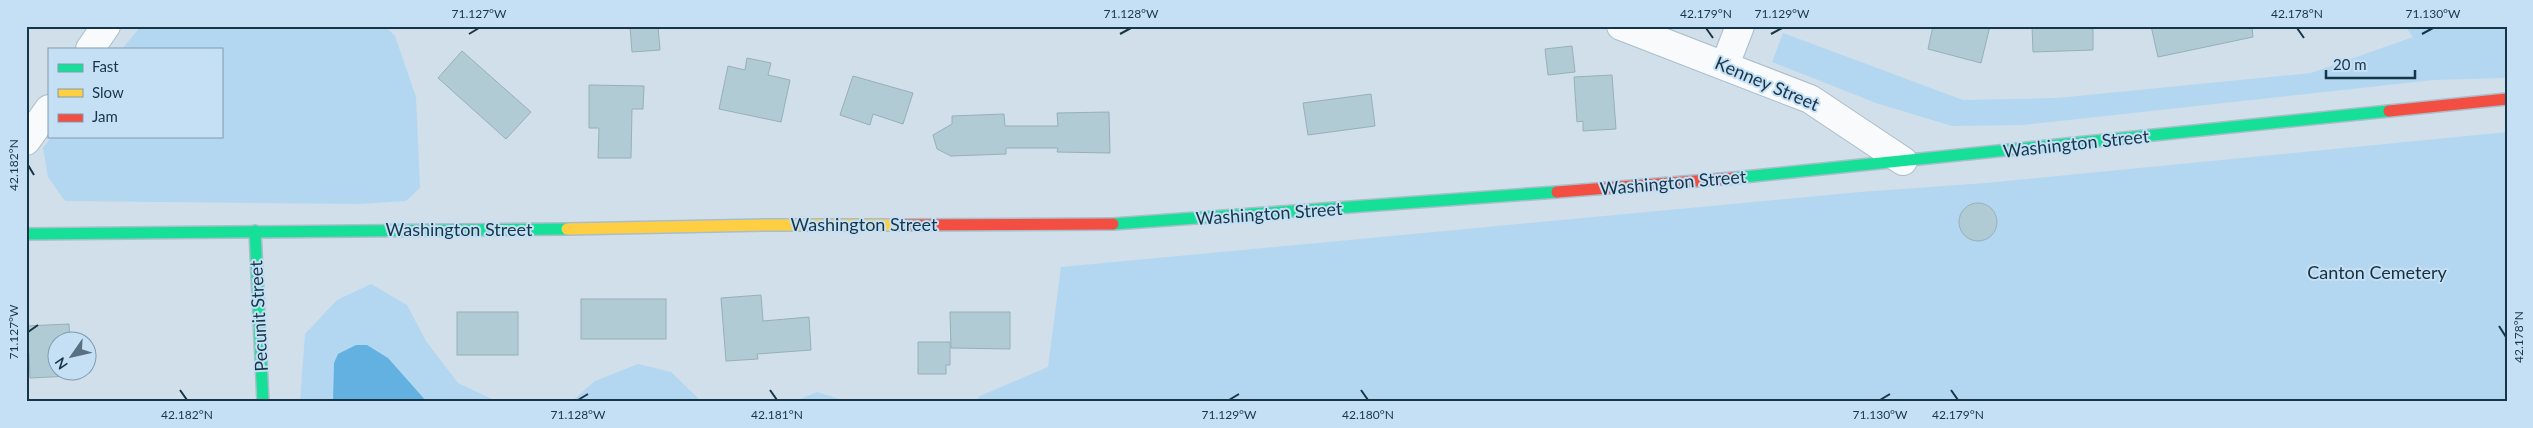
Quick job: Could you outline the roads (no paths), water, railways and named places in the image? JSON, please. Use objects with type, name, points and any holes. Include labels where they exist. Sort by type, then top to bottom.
[{"type":"main road","name":"Washington Street","points":[[26,234],[481,231],[765,225],[1090,226],[1681,183],[2507,100]]},
{"type":"main road","name":"Pecunit Street","points":[[255,231],[263,402]]},
{"type":"street","points":[[91,48],[106,26]]},
{"type":"street","name":"Kenney Street","points":[[1621,26],[1810,99],[1903,161]]},
{"type":"street","points":[[1724,65],[1740,26]]},
{"type":"street","points":[[26,141],[48,109]]},
{"type":"water","points":[[356,345],[367,345],[388,358],[427,402],[333,402],[334,363],[338,354]]},
{"type":"park label","name":"Canton Cemetery","points":[[2377,273]]}]
